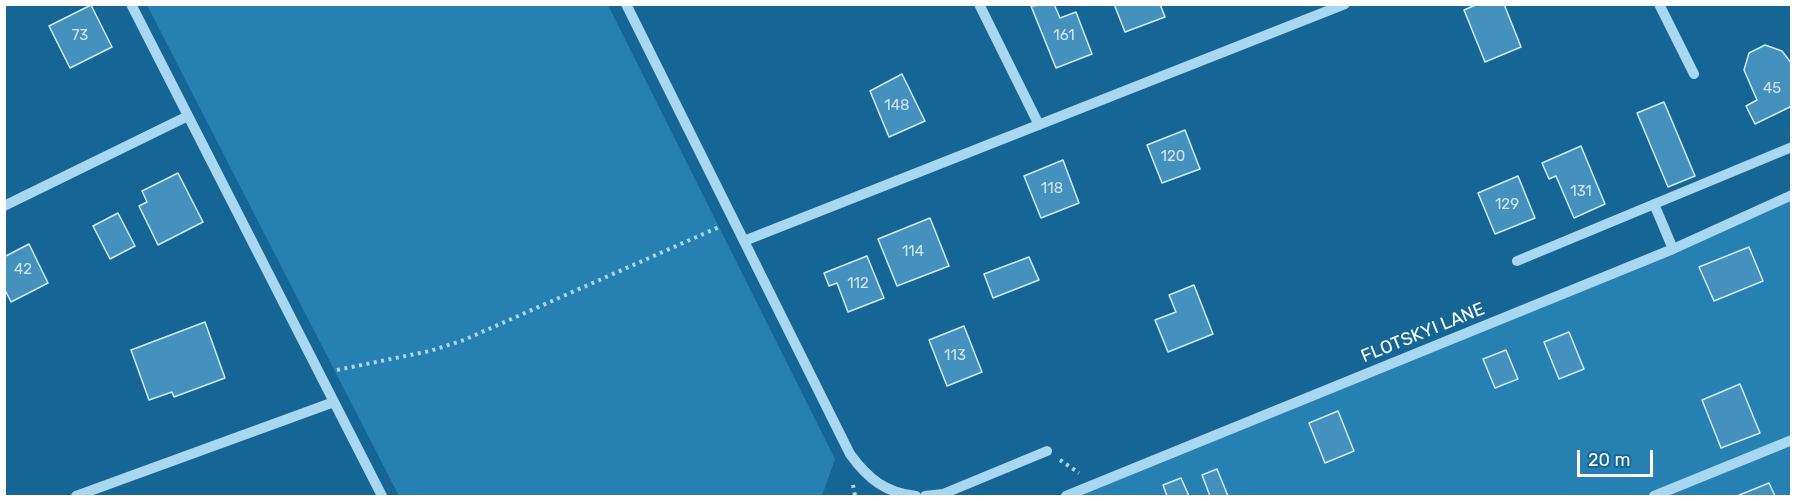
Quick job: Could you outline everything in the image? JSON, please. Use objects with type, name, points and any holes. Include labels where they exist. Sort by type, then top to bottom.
[{"type":"lane","points":[[131,4],[382,496]]},
{"type":"lane","points":[[626,4],[850,454],[863,472],[880,486],[900,495],[916,496]]},
{"type":"lane","points":[[979,4],[1039,124]]},
{"type":"lane","points":[[744,241],[1320,9],[1345,4]]},
{"type":"lane","points":[[1659,4],[1694,74]]},
{"type":"lane","points":[[4,206],[188,116]]},
{"type":"lane","points":[[1517,261],[1791,147]]},
{"type":"lane","name":"FLOTSKYI LANE","points":[[1066,496],[1673,249],[1791,195]]},
{"type":"lane","points":[[1654,204],[1673,249]]},
{"type":"lane","points":[[76,496],[334,402]]},
{"type":"lane","points":[[1654,496],[1791,440]]},
{"type":"lane","points":[[925,496],[942,494],[1047,451]]},
{"type":"path","points":[[319,374],[430,351],[464,340],[733,220]]},
{"type":"path","points":[[1047,451],[1095,484]]},
{"type":"shaded area","points":[[147,5],[608,5],[835,459],[822,496],[399,496]]},
{"type":"shaded area","points":[[1791,195],[1791,496],[1066,496]]},
{"type":"building","points":[[1054,4],[1060,18],[1076,12],[1092,54],[1056,68],[1031,6]]},
{"type":"building","points":[[1114,4],[1160,4],[1165,17],[1125,32]]},
{"type":"building","points":[[1478,4],[1504,4],[1521,47],[1485,62],[1464,10]]},
{"type":"building","points":[[91,5],[112,47],[70,68],[49,26]]},
{"type":"building","points":[[1765,45],[1782,51],[1792,64],[1792,106],[1755,124],[1746,106],[1757,100],[1744,70],[1749,53]]},
{"type":"building","points":[[902,74],[925,121],[889,137],[870,91]]},
{"type":"building","points":[[1664,102],[1695,176],[1668,187],[1637,113]]},
{"type":"building","points":[[1185,130],[1200,169],[1162,183],[1147,145]]},
{"type":"building","points":[[1581,146],[1605,204],[1574,218],[1556,176],[1549,179],[1542,163]]},
{"type":"building","points":[[1063,160],[1079,203],[1041,218],[1024,176]]},
{"type":"building","points":[[178,173],[203,222],[158,245],[139,206],[147,202],[142,191]]},
{"type":"building","points":[[1518,176],[1535,218],[1495,234],[1478,193]]},
{"type":"building","points":[[118,213],[135,246],[110,259],[93,226]]},
{"type":"building","points":[[930,218],[949,266],[897,286],[878,239]]},
{"type":"building","points":[[29,244],[48,283],[11,302],[4,288],[4,257]]},
{"type":"building","points":[[1749,247],[1763,281],[1714,301],[1699,267]]},
{"type":"building","points":[[867,256],[884,298],[848,312],[837,283],[829,286],[824,273]]},
{"type":"building","points":[[1029,257],[1039,280],[993,298],[984,274]]},
{"type":"building","points":[[1194,285],[1213,334],[1168,352],[1155,320],[1176,312],[1169,295]]},
{"type":"building","points":[[205,322],[225,378],[174,397],[172,392],[149,400],[131,350]]},
{"type":"building","points":[[964,326],[982,372],[947,386],[929,340]]},
{"type":"building","points":[[1569,332],[1584,369],[1559,379],[1544,342]]},
{"type":"building","points":[[1506,350],[1518,379],[1495,388],[1483,359]]},
{"type":"building","points":[[1740,384],[1760,433],[1721,448],[1702,400]]},
{"type":"building","points":[[1338,411],[1354,451],[1325,463],[1309,423]]},
{"type":"building","points":[[1217,469],[1228,496],[1210,496],[1202,475]]},
{"type":"building","points":[[1181,478],[1189,496],[1167,496],[1163,485]]},
{"type":"building","points":[[1769,483],[1775,496],[1737,496]]}]
